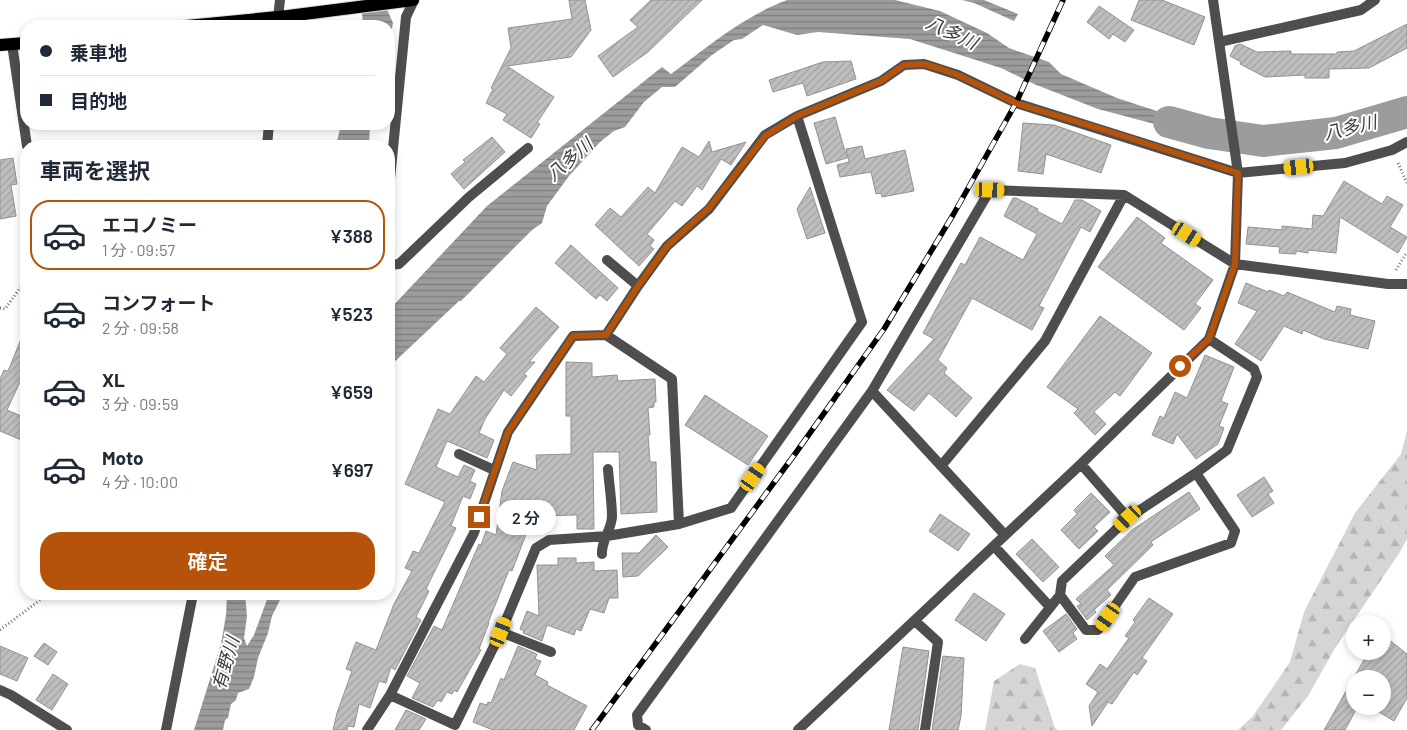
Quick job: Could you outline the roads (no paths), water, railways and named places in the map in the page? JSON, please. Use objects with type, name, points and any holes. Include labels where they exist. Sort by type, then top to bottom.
[{"type":"main road","points":[[280,20],[413,0]]},
{"type":"main road","points":[[6,45],[20,44]]},
{"type":"street","points":[[280,0],[280,20]]},
{"type":"street","points":[[395,128],[406,17],[413,0]]},
{"type":"street","points":[[798,730],[1081,464],[1209,339],[1235,264],[1238,173],[1213,0]]},
{"type":"street","points":[[1219,42],[1360,10],[1375,0]]},
{"type":"street","points":[[6,45],[20,112]]},
{"type":"street","points":[[606,335],[667,246],[709,208],[765,136],[797,116],[881,81],[904,65],[924,64],[958,75],[1016,103],[1238,173],[1345,163],[1392,150],[1407,142]]},
{"type":"street","points":[[390,695],[460,728],[536,548],[549,540],[607,536],[679,524],[731,508],[862,322],[797,116]]},
{"type":"street","points":[[395,264],[399,264],[469,197],[528,148]]},
{"type":"street","points":[[646,730],[638,725],[637,715],[872,391],[990,190],[1124,195],[1235,264],[1388,284],[1407,284]]},
{"type":"street","points":[[941,466],[1045,341],[1124,195]]},
{"type":"street","points":[[607,260],[638,286]]},
{"type":"street","points":[[367,730],[390,695],[474,533],[508,432],[573,336],[606,335],[672,379],[679,524]]},
{"type":"street","points":[[1025,639],[1060,595],[1062,581],[1128,518],[1227,450],[1257,377],[1254,369],[1209,339]]},
{"type":"street","points":[[872,391],[1005,535]]},
{"type":"street","points":[[459,454],[494,470]]},
{"type":"street","points":[[1081,464],[1128,518]]},
{"type":"street","points":[[602,554],[601,545],[607,536],[612,518],[608,469]]},
{"type":"street","points":[[1060,595],[1086,630],[1098,630],[1135,578],[1231,543],[1235,531],[1196,473]]},
{"type":"street","points":[[994,546],[1050,607]]},
{"type":"street","points":[[166,730],[192,600]]},
{"type":"street","points":[[915,621],[938,642],[925,730]]},
{"type":"street","points":[[501,632],[551,652]]},
{"type":"street","points":[[0,690],[11,694],[67,730]]},
{"type":"water","points":[[361,0],[383,0],[392,20],[363,20]]},
{"type":"water","points":[[787,0],[895,0],[940,11],[987,33],[1009,48],[1049,62],[1061,74],[1117,98],[1215,130],[1211,139],[1098,109],[1034,84],[1001,68],[910,39],[818,32],[797,35],[763,25],[742,39],[734,40],[712,55],[675,87],[662,87],[644,102],[625,127],[614,131],[600,142],[569,176],[547,206],[542,223],[532,230],[461,301],[395,361],[395,304],[487,206],[662,67],[671,74],[741,23]]},
{"type":"water","points":[[962,0],[984,0],[1018,14],[1014,21],[974,3]]},
{"type":"water","points":[[340,130],[370,130],[369,140],[337,140]]},
{"type":"water","name":"有野川","points":[[227,600],[246,600],[247,616],[244,638],[247,646],[254,635],[267,600],[280,600],[272,616],[249,689],[238,693],[236,700],[231,704],[223,730],[194,730],[221,644]]},
{"type":"waterway","name":"八多川","points":[[1169,122],[1209,133],[1263,141],[1336,133],[1407,112]]},
{"type":"railway","points":[[592,730],[795,454],[884,329],[953,215],[1016,103],[1063,0]]}]
